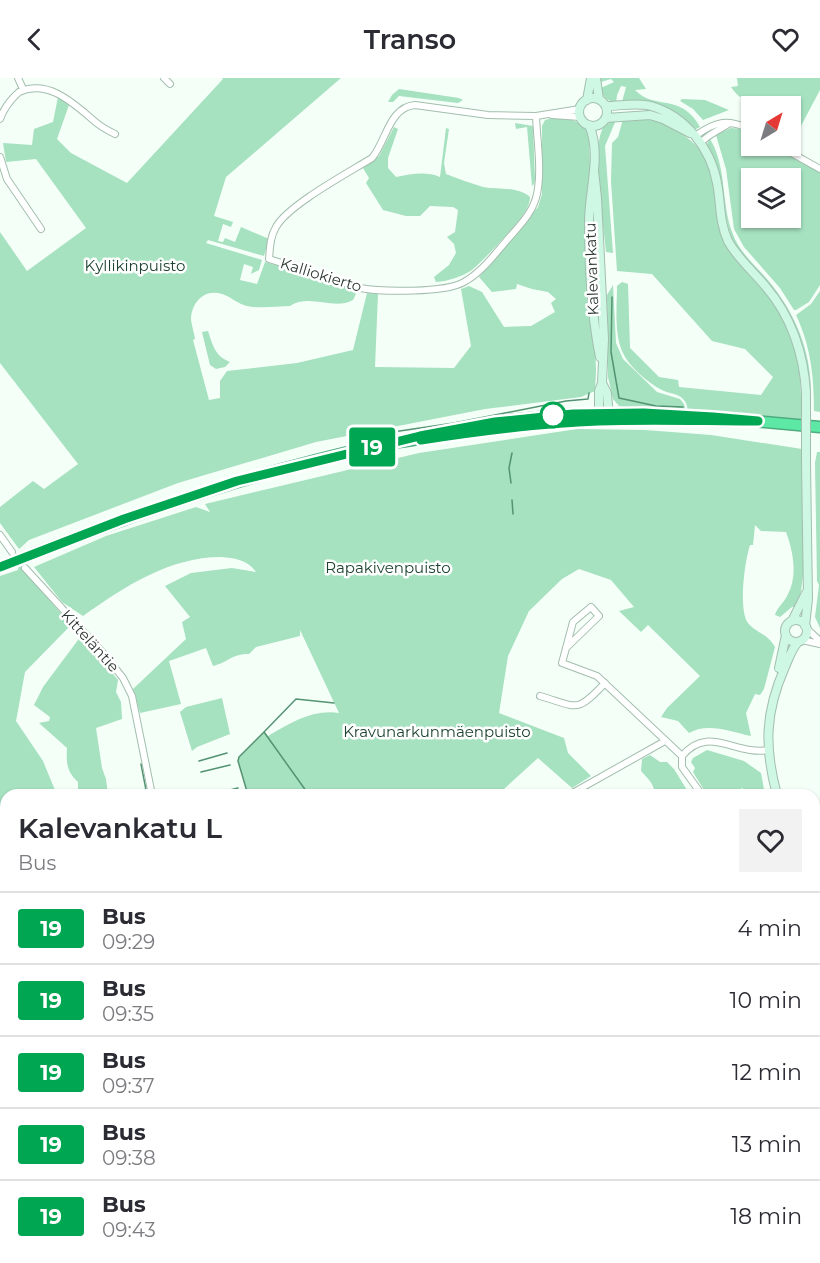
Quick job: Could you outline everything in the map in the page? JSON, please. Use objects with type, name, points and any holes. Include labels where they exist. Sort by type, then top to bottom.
[{"type":"highway","points":[[0,567],[124,519],[237,481],[365,448],[512,427],[604,417],[758,421],[820,427]]},
{"type":"street","points":[[18,78],[23,89]]},
{"type":"street","points":[[164,78],[170,84]]},
{"type":"street","points":[[580,113],[587,100],[591,78]]},
{"type":"street","points":[[596,78],[599,99],[606,106],[651,106],[675,118],[696,137],[715,174],[722,223],[728,241],[739,259],[765,285],[783,311],[799,348],[806,393],[808,571],[806,593],[792,621],[786,627],[780,674]]},
{"type":"street","points":[[0,119],[12,98],[23,89],[42,84],[55,87],[100,126],[115,134]]},
{"type":"street","points":[[587,100],[599,99]]},
{"type":"street","name":"Kalliokierto","points":[[415,105],[488,115],[536,116],[538,179],[534,205],[527,218],[484,266],[462,283],[448,288],[374,291],[269,259],[275,228],[287,213],[372,158],[395,116],[405,107],[415,105]]},
{"type":"street","points":[[606,106],[606,118]]},
{"type":"street","points":[[536,116],[580,113],[593,125],[606,118],[650,115],[663,119],[696,137]]},
{"type":"street","points":[[696,137],[715,124],[741,124]]},
{"type":"street","name":"Kalevankatu","points":[[593,125],[604,339],[602,383],[599,391],[604,417]]},
{"type":"street","points":[[797,156],[820,169]]},
{"type":"street","points":[[0,157],[7,179],[41,229]]},
{"type":"street","points":[[0,535],[12,552]]},
{"type":"street","name":"Kitteläntie","points":[[25,568],[100,649],[123,678],[132,696],[151,789]]},
{"type":"street","points":[[776,789],[769,750],[768,718],[780,674],[790,654],[806,635],[808,599],[806,593]]},
{"type":"street","points":[[566,648],[599,616],[591,607],[575,619],[566,648],[562,663],[594,674],[682,756]]},
{"type":"street","points":[[792,621],[800,621],[820,642]]},
{"type":"street","points":[[786,635],[790,641],[820,642]]},
{"type":"street","points":[[540,696],[575,706],[582,705],[587,703],[605,683]]},
{"type":"street","points":[[696,789],[682,766],[682,756],[696,743],[708,740],[746,750],[769,750]]},
{"type":"street","points":[[580,789],[665,741]]},
{"type":"green space","name":"Kyllikinpuisto","points":[[222,78],[341,78],[226,177],[214,216],[233,222],[231,227],[223,224],[218,241],[223,242],[225,238],[235,242],[241,227],[269,239],[264,256],[208,240],[206,243],[262,260],[259,270],[251,274],[253,267],[244,264],[240,280],[257,284],[265,262],[355,289],[356,294],[353,300],[346,303],[305,301],[290,306],[263,307],[244,305],[222,294],[204,295],[193,308],[191,320],[195,339],[193,340],[209,400],[220,398],[220,381],[227,371],[297,363],[353,350],[367,293],[378,294],[375,367],[454,368],[471,346],[461,289],[469,286],[482,292],[504,327],[531,326],[555,312],[551,303],[556,299],[548,292],[517,284],[516,289],[492,292],[479,277],[538,207],[542,194],[542,126],[545,120],[557,118],[576,121],[589,132],[595,391],[581,397],[485,409],[316,442],[178,483],[29,540],[19,549],[0,523],[0,507],[33,481],[44,489],[78,464],[0,363],[0,232],[27,271],[86,228],[36,159],[6,162],[3,143],[32,145],[34,129],[53,122],[59,92],[70,102],[57,139],[71,153],[127,183]]},
{"type":"green space","points":[[600,78],[639,78],[646,89],[635,90],[651,100],[685,109],[700,127],[696,129],[678,115],[662,107],[622,102],[626,87],[621,86],[616,103],[610,101],[604,96],[601,88],[614,82],[611,79],[601,82]]},
{"type":"green space","points":[[737,78],[820,78],[820,90],[801,126],[801,96],[741,98],[731,87],[738,86]]},
{"type":"green space","points":[[399,89],[463,100],[458,103],[399,96],[393,102],[388,102]]},
{"type":"green space","points":[[682,99],[705,100],[729,110],[703,120],[693,109],[680,101]]},
{"type":"green space","points":[[650,117],[686,137],[702,153],[707,163],[712,176],[721,228],[779,310],[791,336],[800,377],[801,420],[688,412],[686,403],[681,397],[662,390],[645,379],[622,351],[619,344],[616,310],[617,286],[622,282],[628,284],[630,348],[659,377],[678,380],[679,387],[761,395],[773,377],[745,349],[712,341],[652,274],[617,271],[611,181],[612,143],[618,137],[623,119]]},
{"type":"green space","points":[[616,120],[605,146],[613,253],[606,252],[599,190],[598,155],[603,128]]},
{"type":"green space","points":[[515,123],[533,126],[535,180],[532,186],[527,127],[516,129]]},
{"type":"green space","points":[[394,127],[398,129],[388,158],[388,168],[396,177],[424,174],[440,177],[446,128],[449,129],[444,163],[446,174],[483,187],[519,191],[530,197],[525,212],[511,229],[472,270],[464,275],[436,282],[434,277],[449,265],[456,253],[454,244],[447,237],[455,232],[458,210],[453,207],[430,206],[420,216],[406,216],[383,210],[366,183],[369,178],[363,168],[379,156]]},
{"type":"green space","points":[[731,128],[741,129],[741,156],[789,156],[820,173],[820,285],[809,302],[796,310],[744,247],[734,229],[726,169],[716,135]]},
{"type":"green space","points":[[710,139],[722,173],[726,209],[732,232],[743,252],[777,292],[794,320],[809,365],[811,397],[801,342],[731,237],[719,176],[707,144]]},
{"type":"green space","points":[[613,285],[616,343],[623,359],[657,392],[680,399],[686,412],[619,406],[613,399],[608,377],[607,295]]},
{"type":"green space","points":[[820,291],[820,412],[814,411],[811,362],[796,315],[811,304]]},
{"type":"green space","points":[[208,331],[218,354],[230,362],[225,367],[216,369],[210,365],[202,332]]},
{"type":"green space","points":[[577,429],[645,430],[711,435],[802,449],[804,568],[796,607],[792,607],[780,617],[775,615],[787,597],[793,579],[791,547],[786,532],[761,531],[755,525],[753,545],[750,545],[746,562],[743,585],[745,617],[751,626],[769,639],[775,647],[764,689],[760,695],[755,694],[746,713],[751,736],[712,728],[689,733],[678,721],[661,717],[667,708],[700,676],[648,625],[641,632],[619,611],[634,607],[611,580],[579,569],[562,579],[529,611],[508,656],[499,713],[564,738],[568,753],[591,776],[572,788],[538,758],[504,789],[246,789],[238,761],[239,757],[264,732],[268,736],[311,715],[339,713],[300,630],[300,636],[256,647],[249,654],[238,655],[213,666],[206,648],[169,661],[181,704],[140,713],[133,689],[186,639],[182,622],[190,617],[165,586],[191,573],[232,568],[256,572],[253,568],[241,560],[221,557],[183,562],[131,585],[83,616],[62,602],[34,567],[106,536],[196,507],[210,512],[205,504],[419,453]]},
{"type":"green space","points":[[817,452],[820,452],[820,628],[815,617],[819,585],[817,581],[815,463]]},
{"type":"green space","points":[[19,565],[71,625],[25,672],[16,721],[43,761],[55,789],[0,789],[0,576],[18,570]]},
{"type":"green space","points":[[81,636],[118,680],[116,692],[121,702],[122,719],[96,728],[107,789],[78,789],[78,782],[68,767],[67,748],[39,723],[49,721],[50,717],[34,705],[43,687]]},
{"type":"green space","points":[[222,698],[230,734],[192,751],[180,712],[186,707]]},
{"type":"green space","points":[[707,750],[744,761],[761,773],[764,789],[703,789],[693,772],[695,768],[691,762],[693,758]]},
{"type":"green space","points":[[650,755],[660,762],[667,762],[686,789],[653,789],[641,771],[642,759]]},
{"type":"waterway","points":[[612,297],[611,352],[619,398],[656,406],[683,407]]},
{"type":"waterway","points":[[386,433],[588,399],[589,393]]},
{"type":"waterway","points":[[511,483],[509,468],[512,453]]},
{"type":"waterway","points":[[512,500],[513,514]]},
{"type":"waterway","points":[[305,789],[264,732],[296,699],[334,703]]},
{"type":"waterway","points":[[246,789],[238,761],[239,757],[264,732]]},
{"type":"waterway","points":[[199,761],[227,753]]},
{"type":"waterway","points":[[141,764],[146,789]]},
{"type":"waterway","points":[[201,772],[230,765]]},
{"type":"waterway","points":[[234,789],[238,788]]},
{"type":"bus line","name":"19","points":[[0,567],[192,495],[283,469],[365,448],[407,441],[420,436],[495,422],[573,414],[644,413],[758,421],[600,420],[495,429],[421,440]]},
{"type":"park label","name":"Rapakivenpuisto","points":[[388,568]]},
{"type":"park label","name":"Kravunarkunmäenpuisto","points":[[437,732]]}]
